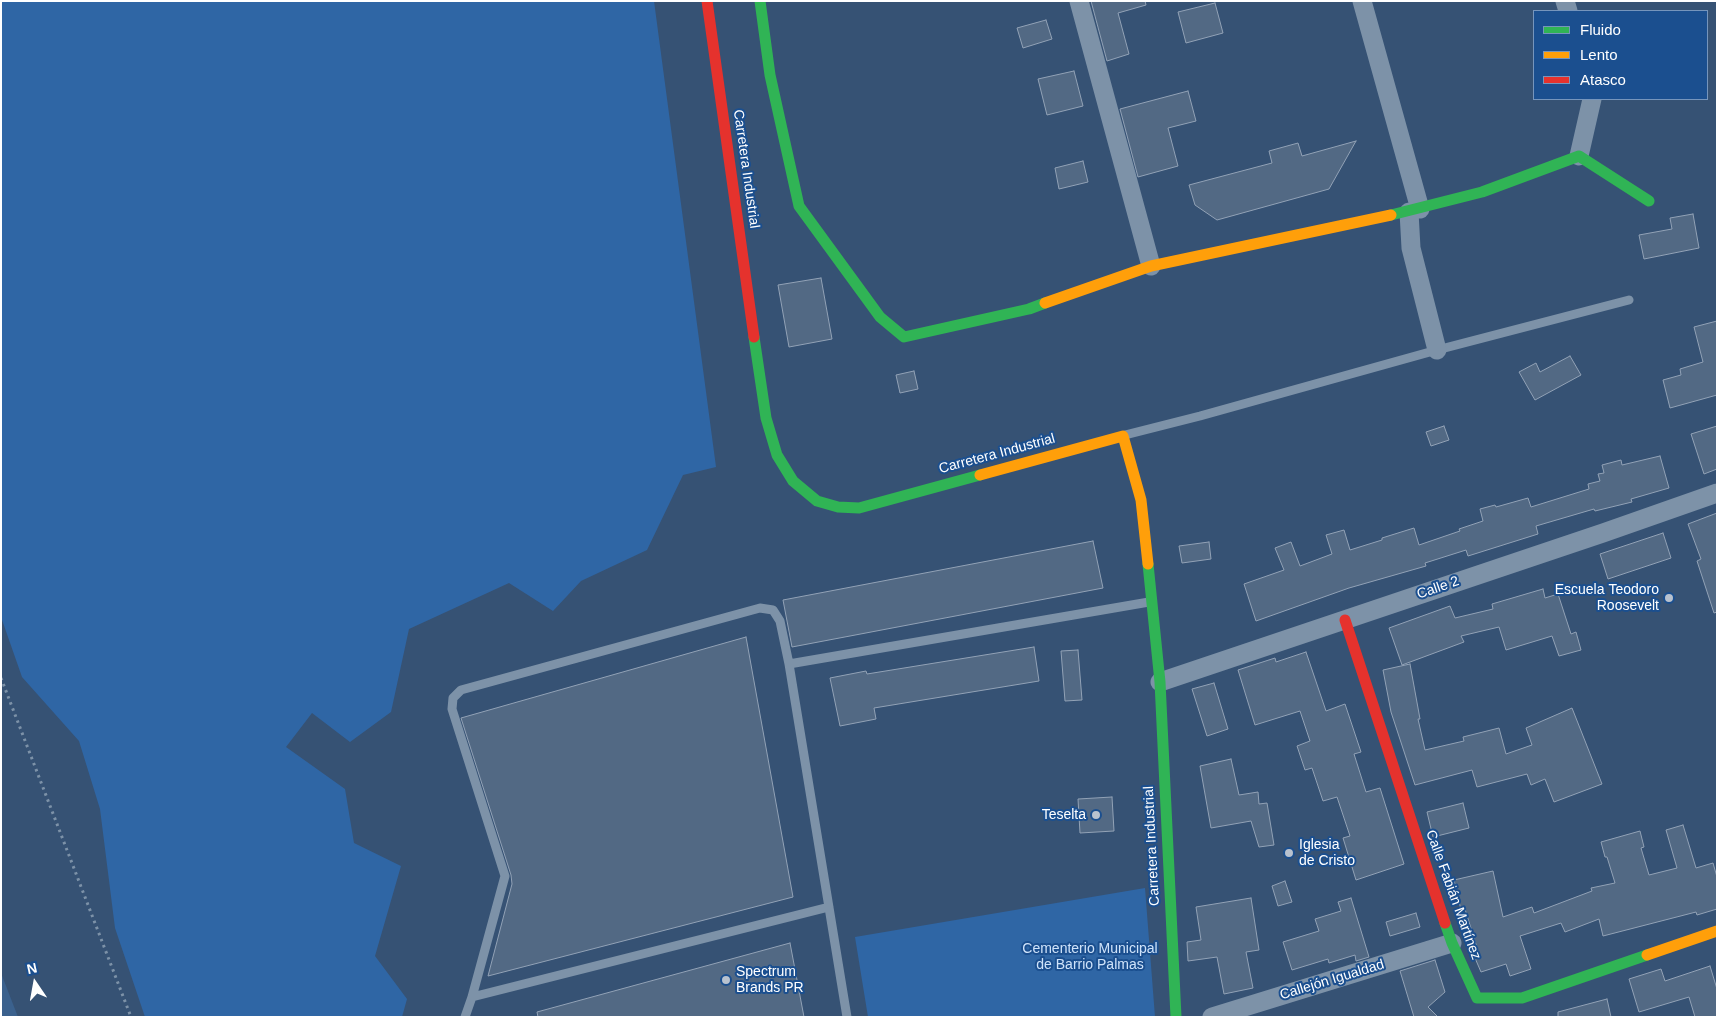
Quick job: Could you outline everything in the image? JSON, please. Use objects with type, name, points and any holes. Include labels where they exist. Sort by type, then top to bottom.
[{"type":"street","name":"Carretera Industrial","points":[[707,1],[766,418],[777,454],[793,481],[817,501],[838,507],[859,508],[1123,436],[1141,500],[1160,682],[1176,1017]]},
{"type":"street","points":[[760,1],[770,75],[799,206],[880,317],[904,337],[1029,309],[1151,266],[1414,211],[1482,192],[1579,156]]},
{"type":"street","points":[[1079,1],[1151,266]]},
{"type":"street","points":[[1362,1],[1414,211],[1412,248],[1437,350]]},
{"type":"street","points":[[1579,156],[1592,100]]},
{"type":"street","points":[[1579,156],[1649,201]]},
{"type":"street","name":"Calle 2","points":[[1160,682],[1717,493]]},
{"type":"street","name":"Calle Fabián Martínez","points":[[1345,620],[1452,943],[1477,998],[1522,998],[1717,931]]},
{"type":"street","name":"Callejón Igualdad","points":[[1212,1017],[1452,943]]},
{"type":"lane","points":[[1123,436],[1437,350],[1629,300]]},
{"type":"lane","points":[[790,664],[1151,602]]},
{"type":"lane","points":[[465,1017],[505,876],[452,709],[453,698],[461,690],[760,608],[773,610],[780,621],[790,664],[848,1017]]},
{"type":"lane","points":[[472,997],[829,907]]},
{"type":"path","points":[[1,678],[130,1017]]},
{"type":"green space","points":[[1,1],[654,1],[716,467],[683,475],[647,550],[581,581],[553,611],[509,583],[409,629],[391,712],[350,742],[312,713],[286,747],[345,789],[354,843],[401,866],[375,956],[407,999],[402,1017],[145,1017],[115,928],[100,809],[79,741],[22,677],[1,617]]},
{"type":"green space","name":"Cementerio Municipal de Barrio Palmas","points":[[1145,888],[1155,1017],[868,1017],[855,937]]},
{"type":"shaded area","points":[[1,973],[18,1017],[1,1017]]},
{"type":"building","points":[[1091,1],[1145,1],[1146,5],[1118,13],[1129,54],[1107,61]]},
{"type":"building","points":[[1215,3],[1223,33],[1186,43],[1178,12]]},
{"type":"building","points":[[1046,20],[1052,39],[1023,48],[1017,28]]},
{"type":"building","points":[[1074,71],[1083,106],[1047,115],[1038,79]]},
{"type":"building","points":[[1188,91],[1196,121],[1168,128],[1178,166],[1138,177],[1120,109]]},
{"type":"building","points":[[1356,141],[1329,189],[1217,220],[1195,205],[1189,185],[1272,163],[1269,151],[1298,143],[1302,156]]},
{"type":"building","points":[[1083,161],[1088,182],[1059,189],[1055,168]]},
{"type":"building","points":[[1693,214],[1699,248],[1644,259],[1639,235],[1672,229],[1670,218]]},
{"type":"building","points":[[821,278],[832,339],[789,347],[778,285]]},
{"type":"building","points":[[1717,321],[1717,395],[1670,408],[1663,380],[1681,375],[1680,369],[1703,362],[1694,327]]},
{"type":"building","points":[[1570,356],[1581,375],[1535,400],[1519,372],[1536,363],[1540,372]]},
{"type":"building","points":[[914,371],[918,389],[900,393],[896,375]]},
{"type":"building","points":[[1444,426],[1449,440],[1431,446],[1426,432]]},
{"type":"building","points":[[1717,426],[1717,469],[1704,474],[1691,434]]},
{"type":"building","points":[[1660,456],[1669,488],[1631,499],[1632,502],[1595,511],[1594,509],[1536,526],[1538,534],[1468,556],[1466,550],[1425,563],[1426,566],[1349,588],[1256,621],[1244,584],[1284,570],[1275,548],[1291,542],[1300,566],[1332,554],[1326,535],[1344,530],[1350,550],[1414,528],[1419,545],[1483,521],[1480,509],[1495,505],[1496,507],[1528,498],[1531,507],[1589,489],[1588,484],[1600,481],[1598,474],[1604,473],[1602,465],[1621,460],[1622,465]]},
{"type":"building","points":[[1717,513],[1717,612],[1714,613],[1697,561],[1701,559],[1688,524]]},
{"type":"building","points":[[1663,533],[1671,558],[1608,579],[1600,554]]},
{"type":"building","points":[[1093,541],[1103,588],[792,647],[783,600]]},
{"type":"building","points":[[1209,542],[1211,559],[1182,563],[1179,546]]},
{"type":"building","points":[[1543,589],[1545,598],[1558,594],[1571,634],[1576,632],[1581,650],[1559,656],[1552,636],[1506,650],[1499,627],[1461,636],[1464,642],[1402,665],[1389,628],[1450,606],[1455,618],[1493,609],[1492,604]]},
{"type":"building","points":[[746,637],[793,897],[488,976],[512,884],[511,875],[461,718]]},
{"type":"building","points":[[1034,647],[1039,681],[874,708],[876,719],[840,726],[830,678],[866,671],[867,674]]},
{"type":"building","points":[[1078,650],[1082,700],[1065,701],[1061,651]]},
{"type":"building","points":[[1306,652],[1326,711],[1345,704],[1361,752],[1354,754],[1366,792],[1380,788],[1404,864],[1356,880],[1343,838],[1350,836],[1337,797],[1323,801],[1312,768],[1305,770],[1297,746],[1310,741],[1300,711],[1255,725],[1238,670],[1275,658],[1276,662]]},
{"type":"building","points":[[1410,664],[1420,719],[1418,719],[1425,750],[1464,741],[1463,737],[1499,728],[1506,754],[1532,745],[1526,728],[1572,708],[1602,784],[1554,802],[1545,779],[1531,785],[1527,774],[1477,787],[1472,770],[1415,785],[1391,712],[1383,670]]},
{"type":"building","points":[[1214,683],[1228,729],[1207,736],[1192,689]]},
{"type":"building","points":[[1231,759],[1239,795],[1258,792],[1259,804],[1267,803],[1274,845],[1259,847],[1251,821],[1211,828],[1200,766]]},
{"type":"building","name":"Teselta","points":[[1112,797],[1114,831],[1080,833],[1078,799]]},
{"type":"building","points":[[1463,803],[1469,828],[1433,837],[1427,812]]},
{"type":"building","points":[[1683,825],[1696,868],[1713,863],[1717,877],[1717,909],[1697,915],[1696,912],[1603,936],[1599,919],[1565,932],[1561,923],[1520,936],[1531,969],[1510,976],[1506,964],[1481,972],[1475,958],[1479,954],[1465,909],[1461,910],[1454,880],[1493,871],[1503,917],[1532,907],[1534,913],[1592,891],[1591,888],[1615,883],[1601,842],[1640,831],[1644,847],[1641,848],[1649,875],[1677,868],[1666,830]]},
{"type":"building","points":[[1285,881],[1292,902],[1278,906],[1272,886]]},
{"type":"building","points":[[1251,898],[1259,950],[1246,952],[1253,988],[1224,994],[1217,957],[1188,961],[1187,942],[1201,940],[1196,907]]},
{"type":"building","points":[[1351,898],[1369,957],[1356,961],[1355,955],[1329,963],[1328,959],[1292,970],[1283,942],[1319,931],[1315,919],[1341,911],[1338,902]]},
{"type":"building","points":[[1416,913],[1420,927],[1390,936],[1386,922]]},
{"type":"building","name":"Spectrum Brands PR","points":[[790,943],[804,1017],[538,1017],[537,1012]]},
{"type":"building","points":[[1435,960],[1445,992],[1428,1007],[1438,1017],[1414,1017],[1400,971]]},
{"type":"building","points":[[1710,966],[1717,989],[1717,1017],[1695,1017],[1689,997],[1639,1012],[1629,979],[1661,969],[1665,981]]},
{"type":"building","points":[[1607,999],[1611,1017],[1558,1017],[1558,1012]]},
{"type":"traffic: fast","points":[[760,1],[770,75],[799,206],[880,317],[904,337],[1029,309],[1045,303]]},
{"type":"traffic: fast","points":[[1391,215],[1482,192],[1579,156],[1649,201]]},
{"type":"traffic: fast","points":[[754,337],[766,418],[777,455],[793,481],[817,501],[838,507],[859,508],[980,475]]},
{"type":"traffic: fast","points":[[1148,564],[1160,682],[1176,1017]]},
{"type":"traffic: fast","points":[[1445,923],[1477,998],[1522,998],[1647,955]]},
{"type":"traffic: slow","points":[[1045,303],[1151,266],[1391,215]]},
{"type":"traffic: slow","points":[[980,475],[1123,436],[1141,500],[1148,564]]},
{"type":"traffic: slow","points":[[1647,955],[1717,931]]},
{"type":"traffic: jam","points":[[707,1],[754,337]]},
{"type":"traffic: jam","points":[[1345,620],[1445,923]]},
{"type":"place","name":"Escuela Teodoro Roosevelt","points":[[1669,598]]},
{"type":"place","name":"Teselta","points":[[1096,815]]},
{"type":"place","name":"Iglesia de Cristo","points":[[1289,853]]},
{"type":"place","name":"Spectrum Brands PR","points":[[726,980]]}]
